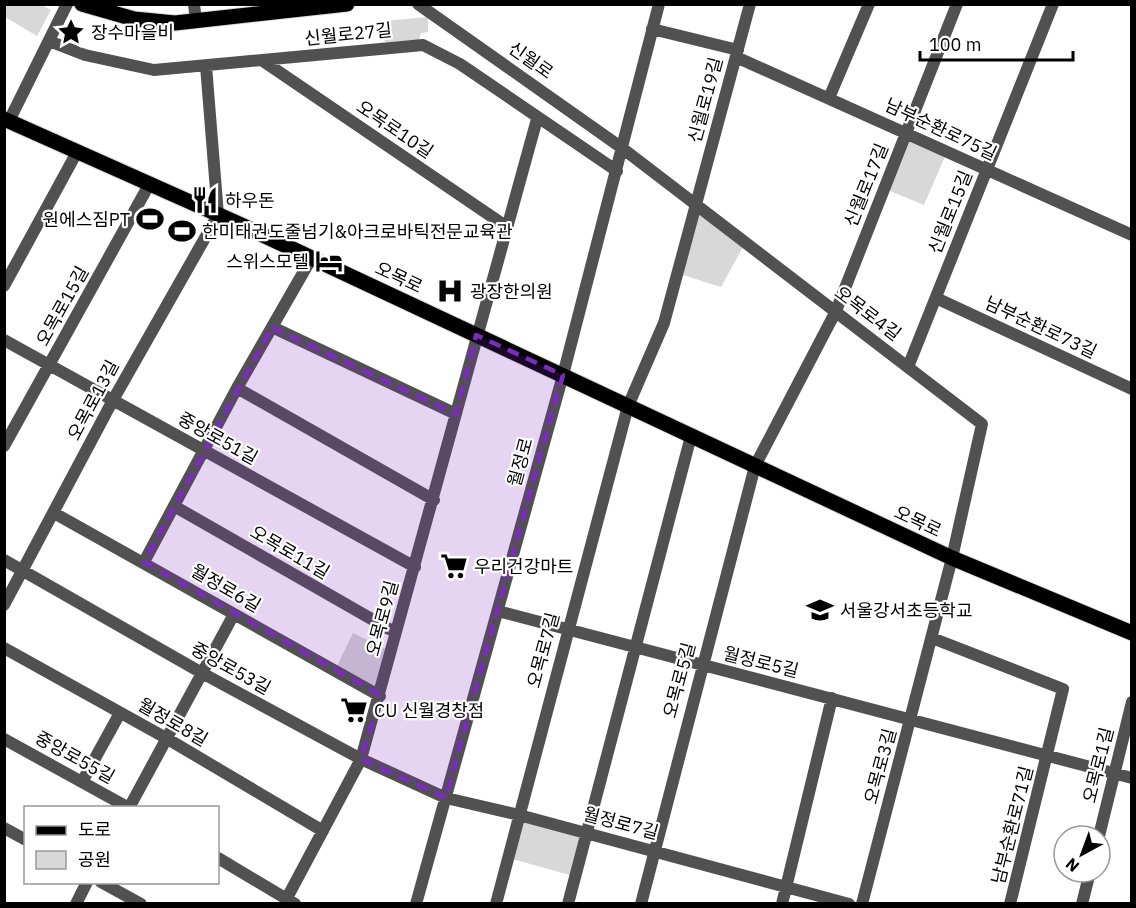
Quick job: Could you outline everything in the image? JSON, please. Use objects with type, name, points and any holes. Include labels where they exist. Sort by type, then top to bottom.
[{"type":"main road","points":[[82,4],[88,8],[134,19],[176,23],[341,5]]},
{"type":"main road","name":"오목로","points":[[7,120],[150,183],[952,558],[1131,633]]},
{"type":"street","name":"오목로","points":[[7,120],[67,4]]},
{"type":"street","points":[[194,4],[196,21]]},
{"type":"street","name":"신월로","points":[[418,4],[622,148]]},
{"type":"street","name":"월정로","points":[[416,903],[563,375],[659,4]]},
{"type":"street","name":"신월로19길","points":[[696,204],[750,4]]},
{"type":"street","points":[[830,98],[869,4]]},
{"type":"street","name":"신월로17길","points":[[755,466],[836,311],[957,4]]},
{"type":"street","name":"신월로15길","points":[[908,367],[1053,4]]},
{"type":"street","points":[[652,29],[736,53]]},
{"type":"street","name":"신월로27길","points":[[49,41],[85,55],[154,70],[423,45],[460,64],[537,119],[617,171]]},
{"type":"street","name":"남부순환로75길","points":[[736,53],[1131,235]]},
{"type":"street","name":"오목로10길","points":[[263,60],[507,227]]},
{"type":"street","points":[[207,66],[218,216]]},
{"type":"street","points":[[476,335],[537,119]]},
{"type":"street","name":"오목로4길","points":[[622,148],[982,424],[952,558]]},
{"type":"street","points":[[4,286],[78,152]]},
{"type":"street","name":"오목로15길","points":[[4,446],[150,183]]},
{"type":"street","points":[[628,406],[664,323],[696,204]]},
{"type":"street","name":"오목로13길","points":[[4,605],[113,400],[218,216]]},
{"type":"street","points":[[144,562],[237,388],[311,259]]},
{"type":"street","name":"남부순환로73길","points":[[936,298],[1131,389]]},
{"type":"street","points":[[272,327],[456,414]]},
{"type":"street","name":"오목로9길","points":[[291,900],[323,831],[361,759],[434,500],[476,335]]},
{"type":"street","name":"중앙로51길","points":[[4,340],[415,567]]},
{"type":"street","points":[[237,388],[434,500]]},
{"type":"street","name":"오목로7길","points":[[496,903],[628,406]]},
{"type":"street","points":[[568,903],[691,436]]},
{"type":"street","name":"오목로5길","points":[[641,903],[701,665],[755,466]]},
{"type":"street","name":"오목로11길","points":[[174,506],[389,629]]},
{"type":"street","name":"월정로6길","points":[[54,513],[380,696]]},
{"type":"street","name":"오목로3길","points":[[862,903],[952,558]]},
{"type":"street","name":"중앙로53길","points":[[4,560],[202,673],[361,759],[446,798]]},
{"type":"street","name":"월정로5길","points":[[498,611],[911,719]]},
{"type":"street","points":[[130,806],[234,614]]},
{"type":"street","points":[[932,638],[1064,689],[1048,755]]},
{"type":"street","name":"월정로8길","points":[[4,648],[166,738],[323,831]]},
{"type":"street","points":[[782,903],[832,698]]},
{"type":"street","name":"오목로1길","points":[[1102,824],[1131,702]]},
{"type":"street","points":[[82,782],[120,713]]},
{"type":"street","name":"남부순환로71길","points":[[911,719],[1131,778]]},
{"type":"street","name":"중앙로55길","points":[[4,739],[127,806]]},
{"type":"street","name":"남부순환로71길","points":[[1010,903],[1048,755]]},
{"type":"street","name":"월정로7길","points":[[446,798],[519,814],[849,903]]},
{"type":"street","points":[[4,828],[24,839]]},
{"type":"street","points":[[219,859],[291,900]]},
{"type":"street","points":[[76,903],[86,884]]},
{"type":"street","points":[[105,884],[141,903]]},
{"type":"street","points":[[1082,903],[1087,884]]},
{"type":"highlighted area","points":[[272,327],[456,414],[476,335],[563,375],[446,798],[361,759],[380,695],[144,562]]},
{"type":"green space","points":[[4,5],[42,5],[51,10],[37,36],[5,17]]},
{"type":"green space","points":[[428,17],[428,32],[421,33],[419,40],[385,42],[383,21]]},
{"type":"green space","points":[[907,136],[947,152],[924,205],[885,189]]},
{"type":"green space","points":[[702,213],[744,245],[721,287],[680,274],[692,219]]},
{"type":"green space","points":[[353,633],[386,649],[374,692],[335,670]]},
{"type":"green space","points":[[520,816],[585,834],[573,876],[509,858]]},
{"type":"place","name":"장수마을비","points":[[71,32]]},
{"type":"place","name":"하우돈","points":[[205,200]]},
{"type":"place","name":"원에스짐PT","points":[[150,219]]},
{"type":"place","name":"한미태권도줄넘기&아크로바틱전문교육관","points":[[182,231]]},
{"type":"place","name":"스위스모텔","points":[[329,261]]},
{"type":"place","name":"광장한의원","points":[[450,291]]},
{"type":"place","name":"우리건강마트","points":[[454,566]]},
{"type":"place","name":"서울강서초등학교","points":[[820,610]]},
{"type":"place","name":"CU 신월경창점","points":[[354,710]]}]
